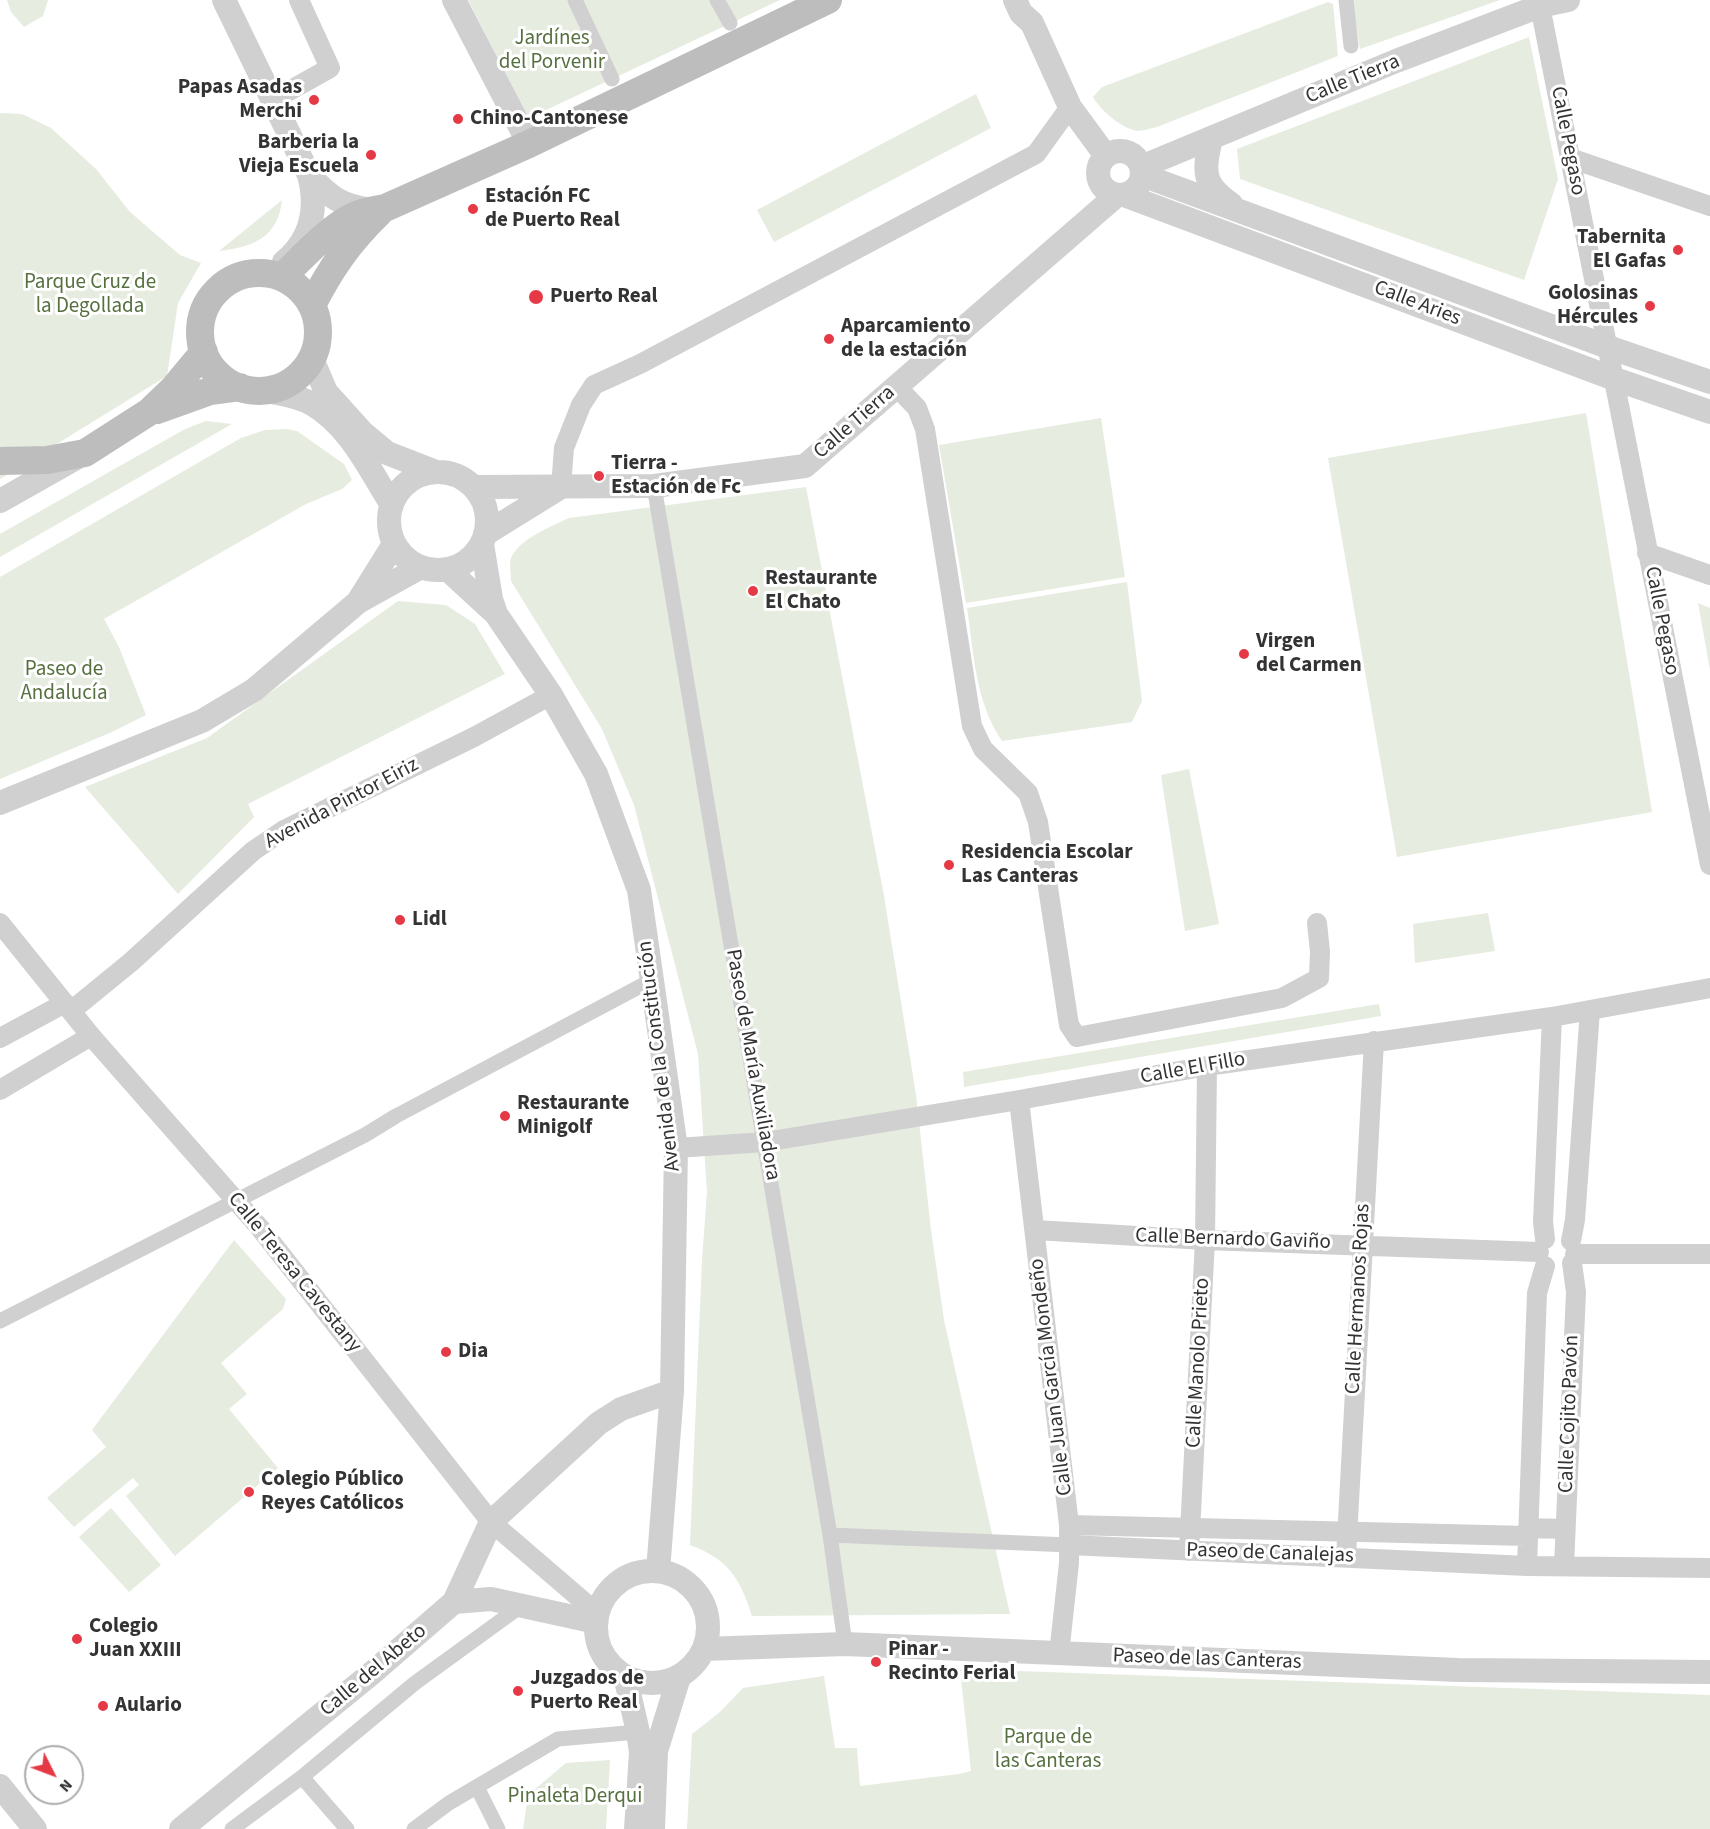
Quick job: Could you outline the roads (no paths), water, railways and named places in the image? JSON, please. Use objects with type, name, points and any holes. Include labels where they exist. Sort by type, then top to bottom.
[{"type":"main road","points":[[276,276],[350,218],[378,209],[529,144],[828,0]]},
{"type":"main road","points":[[312,305],[327,276],[378,209]]},
{"type":"main road","points":[[149,412],[210,391],[274,389],[296,378],[312,359],[317,346],[318,332],[312,305],[303,292],[276,276],[260,273],[244,275],[229,282],[216,292],[207,305],[202,321],[201,336],[204,352],[218,374],[228,382],[251,389]]},
{"type":"main road","points":[[0,460],[11,462],[47,460],[85,453],[149,412],[174,388],[204,352]]},
{"type":"street","points":[[224,0],[309,175],[315,201],[310,223],[297,249],[276,276]]},
{"type":"street","points":[[273,100],[330,68],[299,0]]},
{"type":"street","points":[[454,0],[529,144]]},
{"type":"street","points":[[575,0],[612,79]]},
{"type":"street","points":[[717,0],[730,23]]},
{"type":"street","points":[[1015,0],[1021,13],[1031,12],[1070,107],[1106,156]]},
{"type":"street","points":[[1346,0],[1351,46]]},
{"type":"street","name":"Calle Tierra","points":[[1141,171],[1211,138],[1396,61],[1540,6],[1568,0]]},
{"type":"street","name":"Calle Pegaso","points":[[1540,6],[1710,865]]},
{"type":"street","points":[[483,539],[561,487],[564,448],[581,405],[594,385],[640,364],[1036,154],[1070,107]]},
{"type":"street","points":[[1211,138],[1206,172],[1210,186],[1218,196],[1240,211]]},
{"type":"street","points":[[1119,151],[1133,155],[1141,171],[1136,188],[1120,195],[1104,188],[1098,175],[1101,162],[1106,156],[1119,151]]},
{"type":"street","points":[[1570,158],[1710,206]]},
{"type":"street","name":"Calle Aries","points":[[1141,171],[1240,211],[1710,382]]},
{"type":"street","points":[[309,175],[335,199],[348,206],[378,209]]},
{"type":"street","name":"Calle Tierra","points":[[474,487],[654,486],[805,466],[1120,195]]},
{"type":"street","name":"Calle Aries","points":[[1120,195],[1612,378],[1710,412]]},
{"type":"street","points":[[312,359],[326,392],[363,434],[387,453],[436,472]]},
{"type":"street","points":[[896,386],[917,408],[925,429],[972,726],[983,749],[1028,793],[1038,822],[1069,1025],[1077,1037],[1282,998],[1319,978],[1320,952],[1317,923]]},
{"type":"street","points":[[251,389],[291,396],[312,404],[343,429],[371,469],[392,505]]},
{"type":"street","points":[[0,501],[85,453]]},
{"type":"street","points":[[450,473],[463,478],[474,487],[483,501],[487,518],[483,539],[473,556],[461,565],[447,569],[421,567],[401,554],[394,544],[389,524],[392,505],[399,491],[409,481],[422,474],[450,473]]},
{"type":"street","name":"Paseo de María Auxiliadora","points":[[654,486],[830,1535],[844,1644]]},
{"type":"street","name":"Avenida de la Constitución","points":[[483,539],[490,599],[496,614],[551,695],[596,774],[639,890],[676,1148],[672,1391],[658,1570]]},
{"type":"street","points":[[358,602],[394,544]]},
{"type":"street","points":[[1647,553],[1710,575]]},
{"type":"street","points":[[0,803],[202,721],[254,690],[358,602],[421,567]]},
{"type":"street","name":"Avenida de la Constitución","points":[[447,569],[496,614]]},
{"type":"street","name":"Avenida Pintor Eiriz","points":[[0,1038],[68,1007],[138,956],[253,852],[284,830],[474,737],[551,695]]},
{"type":"street","name":"Calle Teresa Cavestany","points":[[0,923],[91,1036],[237,1200],[491,1522],[597,1617]]},
{"type":"street","points":[[0,1320],[365,1135],[396,1116],[652,980]]},
{"type":"street","name":"Calle El Fillo","points":[[676,1148],[765,1143],[1207,1066],[1552,1017],[1710,988]]},
{"type":"street","name":"Calle Cojito Pavón","points":[[1564,1566],[1576,1292],[1572,1252],[1590,1010]]},
{"type":"street","name":"Calle Cojito Pavón","points":[[1527,1566],[1537,1293],[1543,1252],[1552,1017]]},
{"type":"street","points":[[0,1090],[91,1036]]},
{"type":"street","name":"Calle Hermanos Rojas","points":[[1346,1557],[1374,1041]]},
{"type":"street","name":"Calle Manolo Prieto","points":[[1189,1551],[1204,1240],[1207,1066]]},
{"type":"street","name":"Calle Juan García Mondeño","points":[[1019,1100],[1069,1525],[1059,1653]]},
{"type":"street","name":"Calle Bernardo Gaviño","points":[[1035,1230],[1204,1240],[1543,1252]]},
{"type":"street","points":[[1561,1235],[1572,1252],[1562,1270],[1550,1270],[1543,1252],[1549,1236],[1561,1235]]},
{"type":"street","points":[[1572,1252],[1710,1254]]},
{"type":"street","points":[[597,1617],[490,1599],[454,1602],[491,1522],[599,1423],[621,1409],[672,1391]]},
{"type":"street","points":[[1069,1525],[1347,1532],[1528,1532],[1565,1529]]},
{"type":"street","name":"Paseo de Canalejas","points":[[830,1535],[1527,1566],[1710,1568]]},
{"type":"street","points":[[658,1570],[675,1575],[690,1585],[701,1598],[708,1615],[708,1632],[704,1650],[693,1665],[679,1677],[661,1683],[642,1683],[625,1676],[612,1667],[602,1653],[597,1638],[597,1617],[604,1598],[620,1581],[642,1571],[658,1570]]},
{"type":"street","name":"Calle del Abeto","points":[[181,1829],[372,1673],[454,1602]]},
{"type":"street","points":[[232,1829],[302,1777],[415,1683],[521,1606]]},
{"type":"street","name":"Paseo de las Canteras","points":[[704,1650],[844,1644],[1458,1670],[1710,1672]]},
{"type":"street","points":[[625,1676],[641,1752],[636,1829]]},
{"type":"street","points":[[653,1829],[656,1751],[679,1677]]},
{"type":"street","points":[[414,1829],[449,1803],[558,1739],[638,1731]]},
{"type":"street","points":[[302,1777],[346,1829]]},
{"type":"street","points":[[0,1786],[35,1829]]},
{"type":"street","points":[[477,1787],[498,1829]]},
{"type":"place","name":"Papas Asadas Merchi","points":[[314,100]]},
{"type":"place","name":"Chino-Cantonese","points":[[458,119]]},
{"type":"place","name":"Barberia la Vieja Escuela","points":[[371,155]]},
{"type":"place","name":"Estación FC de Puerto Real","points":[[473,209]]},
{"type":"place","name":"Tabernita El Gafas","points":[[1678,250]]},
{"type":"place","name":"Puerto Real","points":[[536,297]]},
{"type":"place","name":"Golosinas Hércules","points":[[1650,306]]},
{"type":"place","name":"Aparcamiento de la estación","points":[[829,339]]},
{"type":"place","name":"Tierra - Estación de Fc","points":[[599,476]]},
{"type":"place","name":"Restaurante El Chato","points":[[753,591]]},
{"type":"place","name":"Virgen del Carmen","points":[[1244,654]]},
{"type":"place","name":"Residencia Escolar Las Canteras","points":[[949,865]]},
{"type":"place","name":"Lidl","points":[[400,920]]},
{"type":"place","name":"Restaurante Minigolf","points":[[505,1116]]},
{"type":"place","name":"Dia","points":[[446,1352]]},
{"type":"place","name":"Colegio Público Reyes Católicos","points":[[249,1492]]},
{"type":"place","name":"Colegio Juan XXIII","points":[[77,1639]]},
{"type":"place","name":"Pinar - Recinto Ferial","points":[[876,1662]]},
{"type":"place","name":"Juzgados de Puerto Real","points":[[518,1691]]},
{"type":"place","name":"Aulario","points":[[103,1706]]},
{"type":"park label","name":"Jardínes del Porvenir","points":[[552,51]]},
{"type":"park label","name":"Parque Cruz de la Degollada","points":[[90,295]]},
{"type":"park label","name":"Paseo de Andalucía","points":[[64,682]]},
{"type":"park label","name":"Parque de las Canteras","points":[[1048,1750]]},
{"type":"park label","name":"Pinaleta Derqui","points":[[575,1797]]}]
